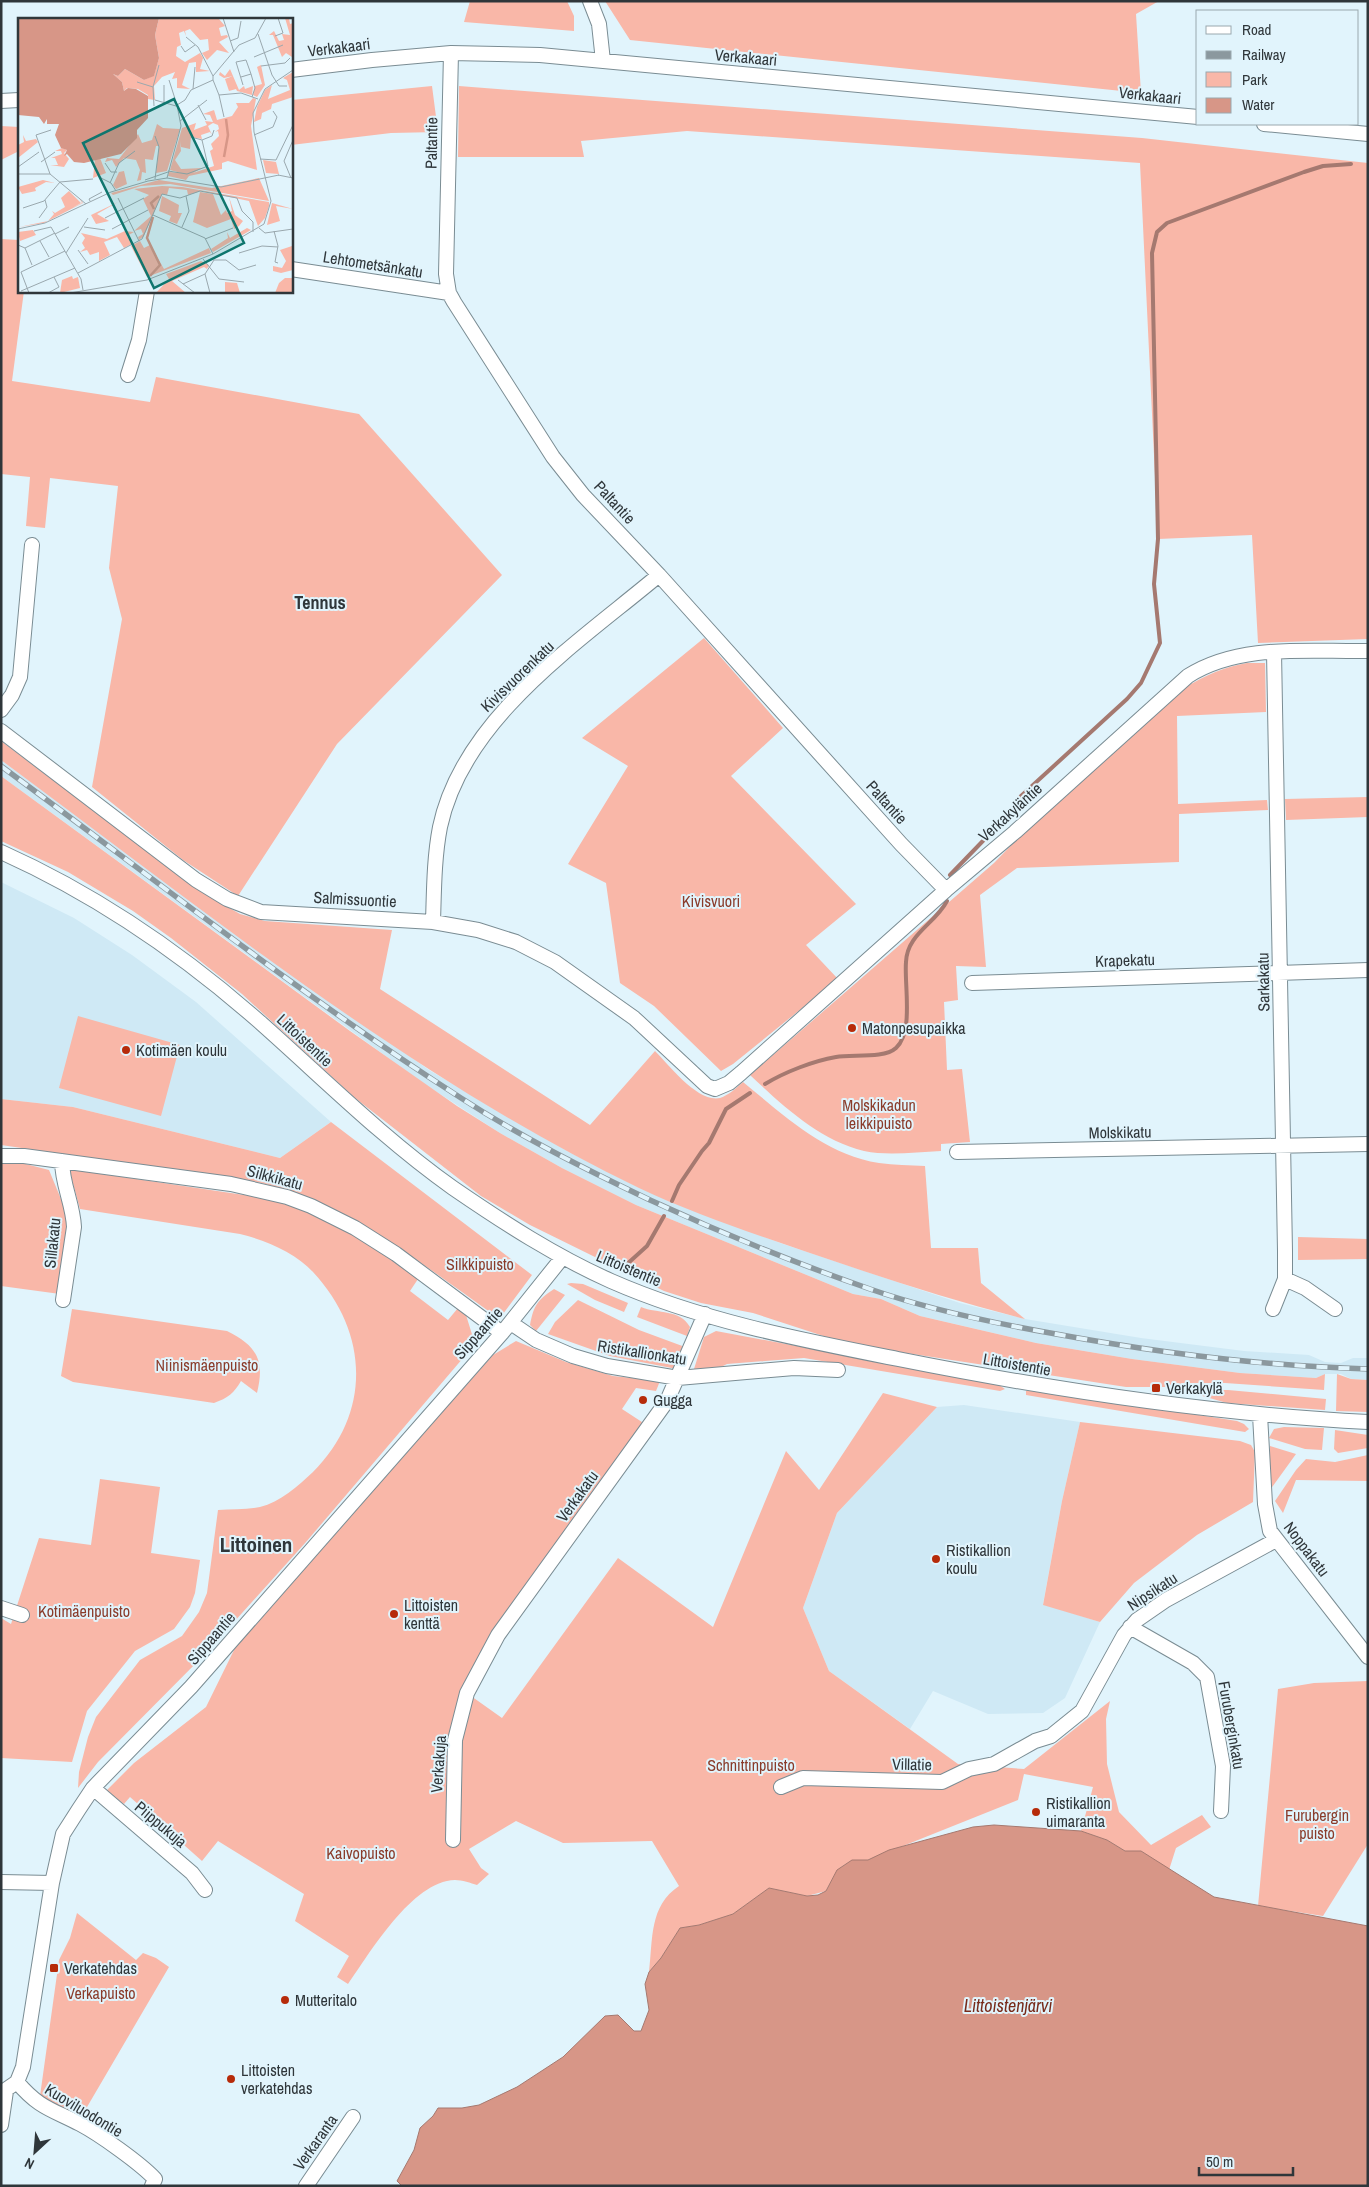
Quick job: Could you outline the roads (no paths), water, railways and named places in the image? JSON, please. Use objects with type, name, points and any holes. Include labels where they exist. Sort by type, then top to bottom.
[{"type":"street","points":[[590,1],[600,24],[603,61]]},
{"type":"street","name":"Verkakaari","points":[[292,70],[451,53],[540,55],[1196,117]]},
{"type":"street","name":"Paltantie","points":[[451,53],[446,274],[449,293],[567,475],[901,844],[946,890]]},
{"type":"street","points":[[1,101],[18,100]]},
{"type":"street","points":[[1274,125],[1368,134]]},
{"type":"street","name":"Lehtometsänkatu","points":[[292,269],[449,293]]},
{"type":"street","points":[[128,375],[139,340],[147,292]]},
{"type":"street","points":[[1,710],[12,695],[20,677],[32,545]]},
{"type":"street","name":"Kivisvuorenkatu","points":[[433,922],[441,826],[454,790],[480,741],[503,710],[528,685],[659,575]]},
{"type":"street","name":"Verkakyläntie","points":[[712,1088],[722,1088],[729,1083],[946,890],[1015,832],[1188,676],[1200,668],[1226,659],[1274,652],[1368,651]]},
{"type":"street","name":"Sarkakatu","points":[[1273,1309],[1285,1279],[1274,652]]},
{"type":"street","name":"Salmissuontie","points":[[1,731],[196,880],[239,905],[261,912],[366,916],[433,922],[497,935],[535,951],[555,962],[634,1018],[712,1088]]},
{"type":"street","name":"Littoistentie","points":[[1,852],[69,885],[132,924],[175,954],[262,1023],[408,1155],[478,1205],[562,1258],[645,1294],[705,1314],[804,1341],[1014,1382],[1260,1415],[1368,1422]]},
{"type":"street","name":"Krapekatu","points":[[972,984],[1368,970]]},
{"type":"street","name":"Molskikatu","points":[[957,1152],[1368,1144]]},
{"type":"street","name":"Silkkikatu","points":[[2,1155],[62,1161],[231,1184],[287,1197],[311,1206],[355,1228],[506,1328]]},
{"type":"street","name":"Sillakatu","points":[[62,1161],[64,1185],[74,1216],[74,1227],[62,1300]]},
{"type":"street","name":"Sippaantie","points":[[17,2082],[23,2067],[52,1883],[63,1834],[93,1788],[191,1687],[506,1328],[562,1258]]},
{"type":"street","points":[[1285,1279],[1304,1288],[1335,1309]]},
{"type":"street","name":"Verkakatu","points":[[467,1693],[498,1635],[667,1401],[705,1314]]},
{"type":"street","name":"Ristikallionkatu","points":[[506,1328],[573,1356],[607,1366],[678,1378],[794,1368],[838,1370]]},
{"type":"street","name":"Noppakatu","points":[[1260,1415],[1266,1513],[1270,1531],[1368,1656]]},
{"type":"street","name":"Nipsikatu","points":[[1035,1742],[1051,1736],[1082,1711],[1130,1627],[1155,1607],[1276,1540]]},
{"type":"street","points":[[1,1608],[22,1615]]},
{"type":"street","name":"Furuberginkatu","points":[[1130,1627],[1193,1663],[1207,1677],[1223,1766],[1221,1811]]},
{"type":"street","name":"Verkakuja","points":[[453,1840],[455,1740],[467,1693]]},
{"type":"street","name":"Villatie","points":[[781,1787],[803,1778],[942,1782],[969,1769],[994,1764],[1035,1742]]},
{"type":"street","name":"Piippukuja","points":[[93,1788],[192,1873],[205,1890]]},
{"type":"street","points":[[1,1882],[52,1883]]},
{"type":"street","points":[[1,2125],[4,2092],[17,2082]]},
{"type":"street","name":"Kuoviluodontie","points":[[17,2082],[32,2100],[80,2124],[144,2167],[154,2179],[152,2186]]},
{"type":"street","name":"Verkaranta","points":[[306,2186],[353,2117]]},
{"type":"water","name":"Littoistenjärvi","points":[[994,1825],[1081,1831],[1107,1840],[1125,1851],[1141,1851],[1214,1897],[1368,1926],[1368,2186],[402,2186],[397,2181],[414,2150],[420,2128],[433,2116],[438,2108],[462,2108],[479,2105],[517,2087],[563,2057],[605,2016],[618,2015],[634,2031],[641,2031],[649,2010],[645,1984],[649,1972],[661,1958],[680,1928],[699,1925],[733,1914],[769,1888],[807,1896],[818,1895],[826,1891],[837,1870],[852,1860],[868,1860],[889,1850],[973,1827]]},
{"type":"waterway","points":[[950,875],[1007,816],[1021,796],[1127,699],[1141,683],[1160,643],[1154,584],[1158,539],[1152,253],[1157,232],[1167,223],[1304,172],[1323,166],[1351,164]]},
{"type":"waterway","points":[[765,1084],[790,1071],[818,1061],[843,1056],[884,1054],[896,1048],[902,1041],[907,1020],[906,962],[908,952],[916,936],[936,916],[947,901]]},
{"type":"waterway","points":[[672,1201],[679,1185],[709,1143],[726,1109],[750,1093]]},
{"type":"waterway","points":[[626,1265],[647,1246],[664,1216]]},
{"type":"railway","points":[[1,766],[286,978],[343,1019],[461,1098],[507,1126],[577,1164],[704,1224],[842,1279],[939,1310],[1032,1330],[1172,1353],[1250,1362],[1368,1369]]},
{"type":"place","name":"Matonpesupaikka","points":[[852,1028]]},
{"type":"place","name":"Kotimäen koulu","points":[[126,1050]]},
{"type":"place","name":"Verkakylä","points":[[1156,1388]]},
{"type":"place","name":"Gugga","points":[[643,1400]]},
{"type":"place","name":"Ristikallion koulu","points":[[936,1559]]},
{"type":"place","name":"Littoisten kenttä","points":[[394,1614]]},
{"type":"place","name":"Ristikallion uimaranta","points":[[1036,1812]]},
{"type":"place","name":"Verkatehdas","points":[[54,1968]]},
{"type":"place","name":"Mutteritalo","points":[[285,2000]]},
{"type":"place","name":"Littoisten verkatehdas","points":[[231,2079]]},
{"type":"district","name":"Tennus","points":[[320,602]]},
{"type":"district","name":"Littoinen","points":[[256,1544]]},
{"type":"park label","name":"Kivisvuori","points":[[711,901]]},
{"type":"park label","name":"Molskikadun leikkipuisto","points":[[879,1114]]},
{"type":"park label","name":"Silkkipuisto","points":[[480,1264]]},
{"type":"park label","name":"Niinismäenpuisto","points":[[207,1365]]},
{"type":"park label","name":"Kotimäenpuisto","points":[[84,1611]]},
{"type":"park label","name":"Schnittinpuisto","points":[[751,1765]]},
{"type":"park label","name":"Furubergin puisto","points":[[1317,1824]]},
{"type":"park label","name":"Kaivopuisto","points":[[361,1853]]},
{"type":"park label","name":"Verkapuisto","points":[[101,1993]]}]
